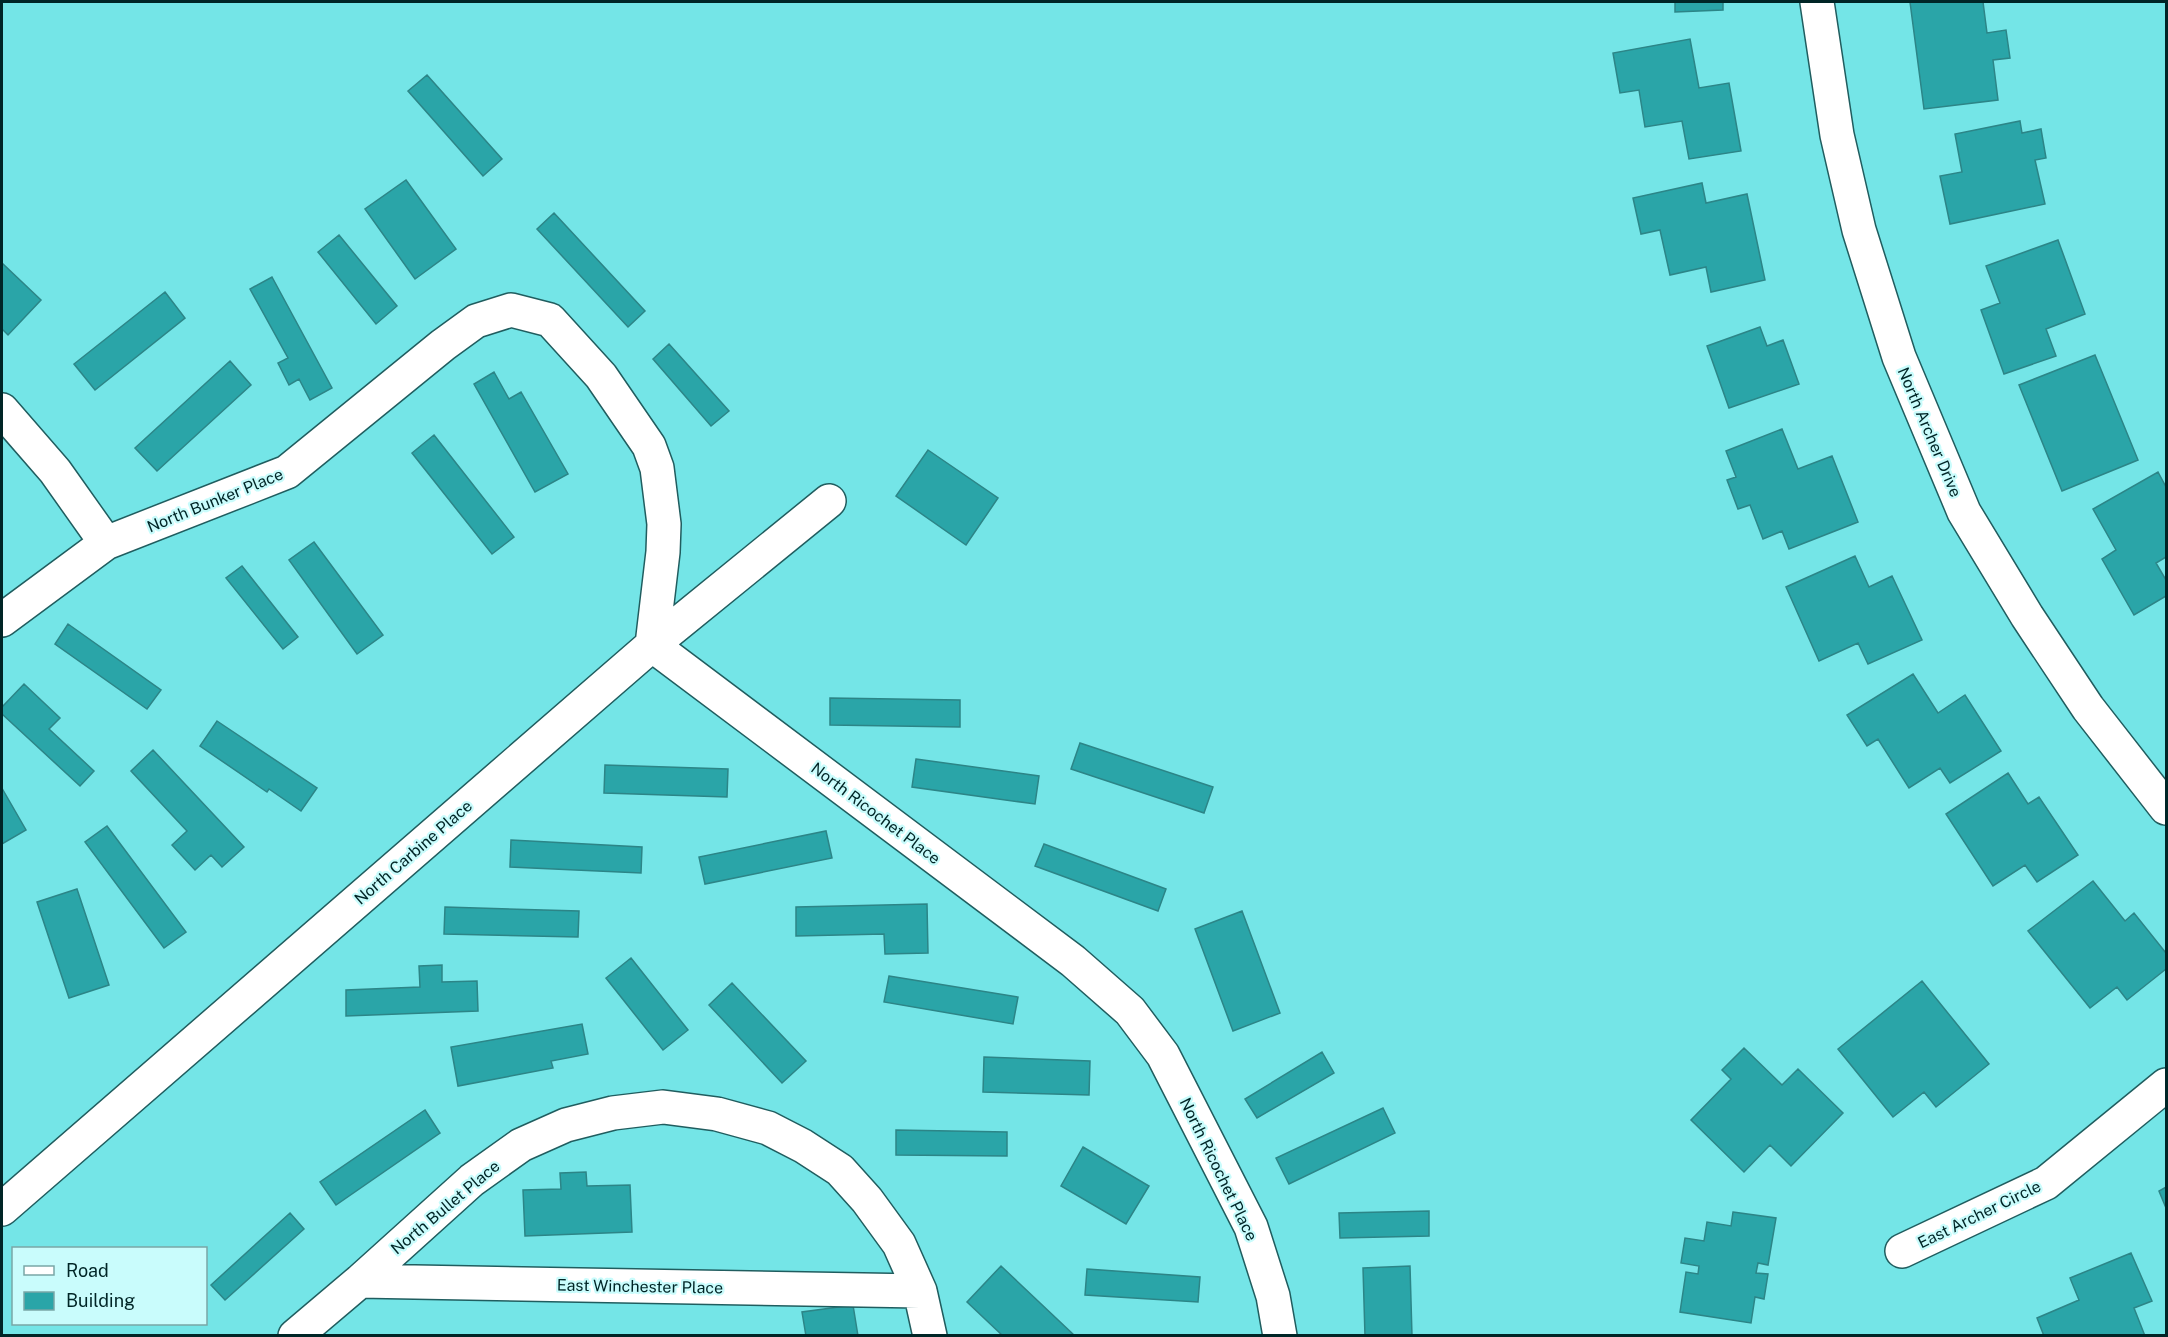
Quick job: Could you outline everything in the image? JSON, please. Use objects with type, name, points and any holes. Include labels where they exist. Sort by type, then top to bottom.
[{"type":"street","name":"North Archer Drive","points":[[1817,2],[1837,135],[1859,230],[1899,357],[1964,512],[2027,616],[2088,708],[2166,808]]},
{"type":"street","name":"North Bunker Place","points":[[2,620],[106,543],[287,472],[442,345],[476,321],[511,310],[550,320],[602,376],[649,446],[657,468],[664,524],[652,645]]},
{"type":"street","points":[[2,410],[55,471],[106,543]]},
{"type":"street","name":"North Carbine Place","points":[[2,1209],[652,645],[829,501]]},
{"type":"street","name":"North Ricochet Place","points":[[652,645],[1073,961],[1130,1011],[1163,1055],[1251,1227],[1273,1296],[1280,1335]]},
{"type":"street","name":"East Archer Circle","points":[[1902,1251],[2046,1183],[2166,1084]]},
{"type":"street","name":"North Bullet Place","points":[[295,1335],[360,1281],[472,1180],[521,1145],[566,1125],[613,1113],[663,1107],[717,1114],[768,1128],[803,1146],[840,1170],[867,1200],[899,1244],[920,1291],[930,1335]]},
{"type":"street","name":"East Winchester Place","points":[[360,1281],[920,1291]]},
{"type":"building","points":[[1675,2],[1723,2],[1723,10],[1675,12]]},
{"type":"building","points":[[1910,2],[1983,2],[1987,33],[2006,30],[2010,58],[1993,60],[1998,100],[1924,109]]},
{"type":"building","points":[[1690,39],[1699,88],[1729,83],[1741,151],[1689,159],[1682,121],[1645,127],[1639,90],[1620,93],[1613,53]]},
{"type":"building","points":[[427,75],[502,159],[483,176],[408,91]]},
{"type":"building","points":[[2020,121],[2022,133],[2041,129],[2046,158],[2035,160],[2045,204],[1950,224],[1940,176],[1962,172],[1955,134]]},
{"type":"building","points":[[406,180],[456,249],[415,279],[365,209]]},
{"type":"building","points":[[1702,183],[1706,203],[1747,194],[1765,280],[1711,292],[1706,267],[1670,275],[1660,230],[1641,234],[1633,198]]},
{"type":"building","points":[[554,213],[645,311],[628,327],[537,229]]},
{"type":"building","points":[[339,235],[397,306],[376,324],[318,252]]},
{"type":"building","points":[[2058,240],[2085,314],[2046,329],[2056,356],[2004,374],[1981,310],[2000,303],[1986,266]]},
{"type":"building","points":[[2,263],[41,300],[8,335],[2,329]]},
{"type":"building","points":[[272,277],[332,388],[310,400],[299,379],[289,385],[278,363],[288,358],[250,289]]},
{"type":"building","points":[[165,292],[185,318],[95,390],[74,364]]},
{"type":"building","points":[[1760,327],[1767,346],[1783,340],[1799,384],[1729,408],[1707,346]]},
{"type":"building","points":[[669,344],[729,411],[711,426],[653,359]]},
{"type":"building","points":[[2095,355],[2138,460],[2062,491],[2019,385]]},
{"type":"building","points":[[230,361],[251,385],[157,471],[135,448]]},
{"type":"building","points":[[494,372],[509,399],[521,392],[568,474],[535,492],[474,384]]},
{"type":"building","points":[[1782,429],[1798,469],[1832,456],[1858,522],[1789,549],[1782,531],[1763,539],[1750,505],[1738,509],[1727,480],[1736,477],[1726,451]]},
{"type":"building","points":[[434,435],[514,537],[492,554],[412,453]]},
{"type":"building","points":[[928,450],[998,498],[966,545],[896,496]]},
{"type":"building","points":[[2158,472],[2166,487],[2166,557],[2156,563],[2166,580],[2166,596],[2134,615],[2102,559],[2116,550],[2093,509]]},
{"type":"building","points":[[314,542],[383,635],[357,654],[289,560]]},
{"type":"building","points":[[1855,556],[1869,587],[1892,576],[1922,640],[1868,664],[1858,643],[1819,661],[1786,587]]},
{"type":"building","points":[[242,566],[298,637],[283,649],[226,578]]},
{"type":"building","points":[[68,624],[161,690],[147,709],[55,644]]},
{"type":"building","points":[[1913,674],[1938,713],[1965,695],[2001,751],[1950,783],[1940,768],[1909,788],[1878,739],[1867,746],[1847,715]]},
{"type":"building","points":[[24,684],[60,718],[49,729],[94,771],[80,786],[2,714],[2,707]]},
{"type":"building","points":[[830,698],[960,700],[960,727],[830,725]]},
{"type":"building","points":[[217,721],[317,788],[301,811],[269,789],[267,792],[200,746]]},
{"type":"building","points":[[1080,743],[1213,787],[1204,813],[1071,769]]},
{"type":"building","points":[[153,750],[244,847],[222,867],[211,855],[195,870],[172,845],[187,831],[131,771]]},
{"type":"building","points":[[916,759],[1039,776],[1035,804],[912,787]]},
{"type":"building","points":[[605,765],[728,769],[727,797],[604,793]]},
{"type":"building","points":[[2008,773],[2028,804],[2039,797],[2078,855],[2037,882],[2025,865],[1993,886],[1946,814]]},
{"type":"building","points":[[2,791],[26,830],[2,844]]},
{"type":"building","points":[[107,826],[186,932],[164,948],[85,842]]},
{"type":"building","points":[[826,831],[832,858],[705,884],[699,857]]},
{"type":"building","points":[[511,840],[642,847],[641,873],[510,867]]},
{"type":"building","points":[[1044,844],[1166,889],[1158,911],[1035,866]]},
{"type":"building","points":[[2093,881],[2125,921],[2134,913],[2166,953],[2166,969],[2127,1000],[2117,987],[2090,1008],[2028,931]]},
{"type":"building","points":[[77,889],[109,985],[69,998],[37,902]]},
{"type":"building","points":[[927,904],[928,953],[885,954],[884,934],[796,936],[796,907]]},
{"type":"building","points":[[445,907],[579,911],[578,937],[444,934]]},
{"type":"building","points":[[1242,911],[1280,1013],[1233,1031],[1195,929]]},
{"type":"building","points":[[631,958],[688,1030],[663,1050],[606,978]]},
{"type":"building","points":[[442,965],[442,982],[477,981],[478,1011],[346,1016],[346,990],[420,987],[419,966]]},
{"type":"building","points":[[889,976],[1018,997],[1013,1024],[884,1002]]},
{"type":"building","points":[[1922,981],[1989,1064],[1936,1107],[1924,1092],[1893,1117],[1838,1049]]},
{"type":"building","points":[[732,983],[806,1061],[782,1083],[709,1005]]},
{"type":"building","points":[[582,1024],[588,1054],[551,1061],[553,1068],[458,1086],[451,1047]]},
{"type":"building","points":[[1744,1048],[1782,1085],[1798,1069],[1843,1113],[1791,1166],[1770,1145],[1744,1172],[1691,1120],[1731,1079],[1722,1070]]},
{"type":"building","points":[[1322,1052],[1334,1073],[1257,1118],[1245,1099]]},
{"type":"building","points":[[984,1057],[1090,1061],[1089,1095],[983,1092]]},
{"type":"building","points":[[1383,1108],[1395,1133],[1289,1184],[1276,1158]]},
{"type":"building","points":[[425,1110],[440,1133],[336,1205],[320,1182]]},
{"type":"building","points":[[896,1130],[1007,1132],[1007,1156],[896,1155]]},
{"type":"building","points":[[1083,1147],[1149,1186],[1126,1224],[1061,1186]]},
{"type":"building","points":[[586,1172],[587,1186],[630,1185],[632,1232],[525,1236],[523,1190],[561,1189],[560,1173]]},
{"type":"building","points":[[2166,1187],[2166,1208],[2159,1191]]},
{"type":"building","points":[[1429,1211],[1429,1236],[1340,1238],[1339,1213]]},
{"type":"building","points":[[1733,1212],[1776,1218],[1768,1265],[1758,1263],[1756,1273],[1768,1274],[1764,1299],[1755,1297],[1751,1323],[1680,1312],[1686,1272],[1698,1274],[1699,1266],[1681,1263],[1685,1238],[1704,1241],[1707,1222],[1731,1226]]},
{"type":"building","points":[[290,1213],[304,1229],[225,1300],[211,1285]]},
{"type":"building","points":[[2131,1253],[2152,1301],[2134,1308],[2145,1336],[2044,1336],[2037,1318],[2079,1300],[2070,1278]]},
{"type":"building","points":[[1001,1266],[1075,1336],[1003,1336],[967,1302]]},
{"type":"building","points":[[1410,1266],[1412,1336],[1365,1336],[1363,1268]]},
{"type":"building","points":[[1087,1269],[1200,1277],[1198,1302],[1085,1295]]},
{"type":"building","points":[[853,1305],[858,1336],[806,1336],[802,1312]]}]
